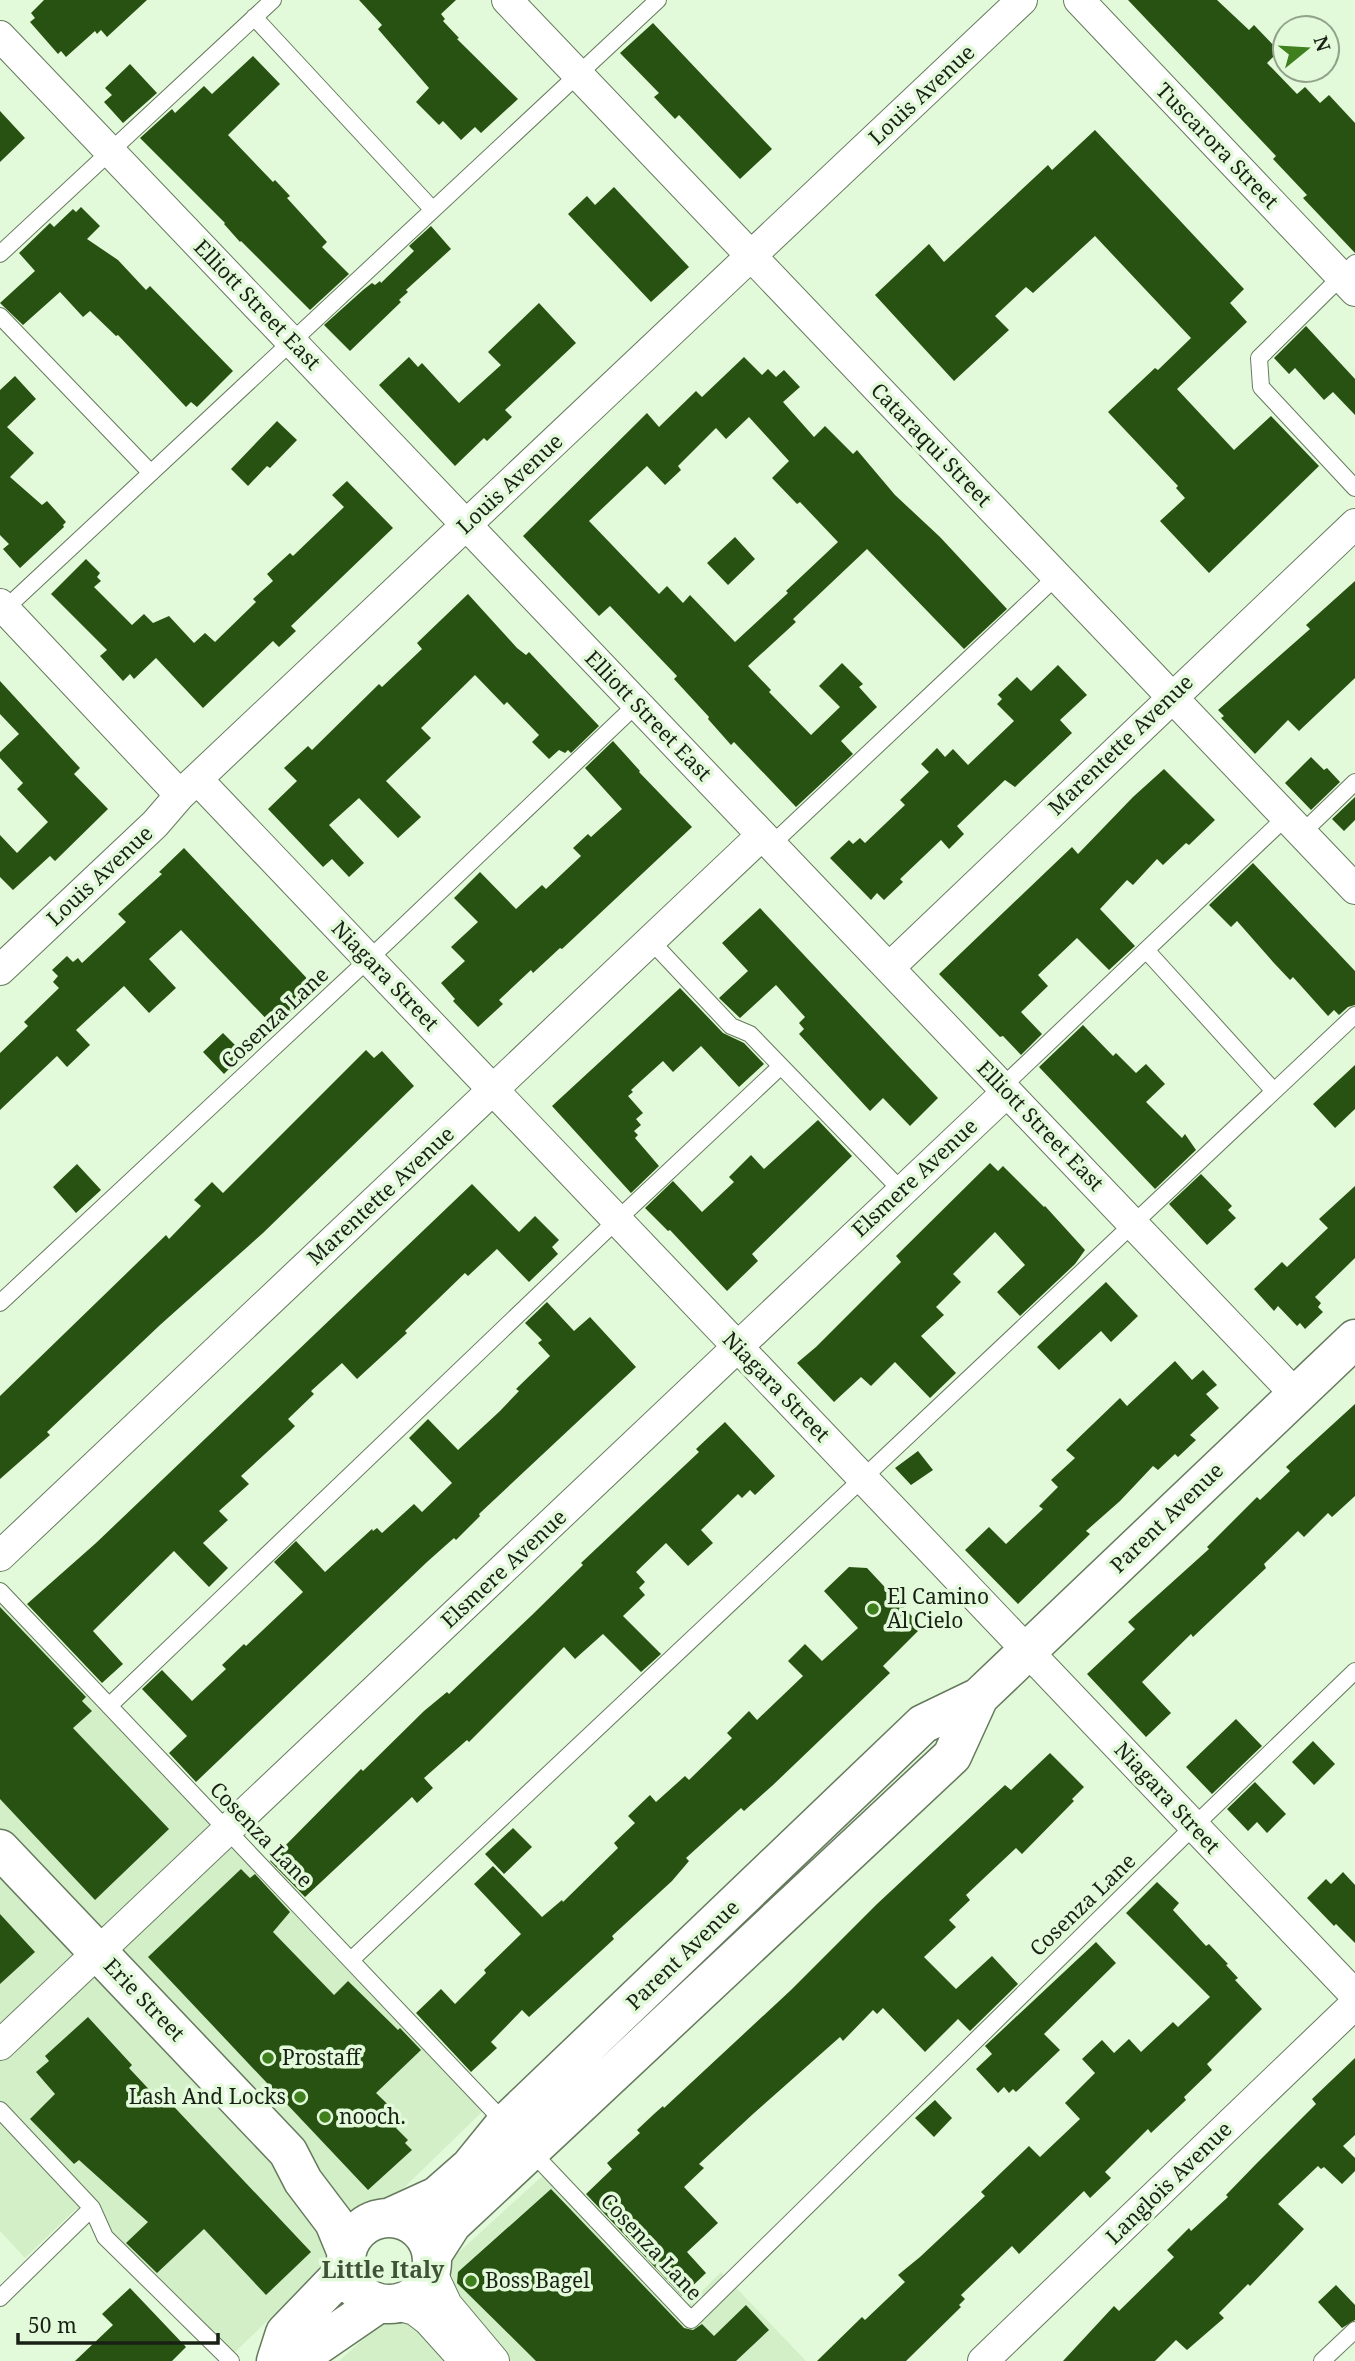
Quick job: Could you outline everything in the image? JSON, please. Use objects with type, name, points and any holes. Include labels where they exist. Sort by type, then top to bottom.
[{"type":"street","name":"Cataraqui Street","points":[[507,0],[1355,889]]},
{"type":"street","name":"Louis Avenue","points":[[0,970],[155,824],[188,787],[1022,0]]},
{"type":"street","name":"Tuscarora Street","points":[[1079,0],[1350,277]]},
{"type":"street","name":"Elliott Street East","points":[[0,36],[1296,1395]]},
{"type":"street","name":"Marentette Avenue","points":[[889,968],[1355,524]]},
{"type":"street","name":"Niagara Street","points":[[2,607],[369,959],[1355,1995]]},
{"type":"street","name":"Marentette Avenue","points":[[0,1556],[651,941],[767,840]]},
{"type":"street","name":"Elsmere Avenue","points":[[0,2045],[901,1191],[1005,1089]]},
{"type":"street","name":"Parent Avenue","points":[[386,2217],[437,2196],[470,2166],[505,2124],[923,1724],[979,1697],[1355,1339]]},
{"type":"street","name":"Parent Avenue","points":[[432,2263],[452,2224],[952,1756],[979,1697]]},
{"type":"street","name":"Erie Street","points":[[0,1849],[288,2152],[303,2181],[334,2222],[346,2259]]},
{"type":"street","points":[[779,1863],[806,1893]]},
{"type":"street","name":"Langlois Avenue","points":[[983,2361],[1355,2004]]},
{"type":"street","points":[[605,2029],[632,2058]]},
{"type":"street","name":"Erie Street","points":[[288,2152],[308,2159],[366,2211],[386,2217]]},
{"type":"street","points":[[276,2361],[285,2333],[339,2277],[352,2237],[362,2226],[386,2217],[406,2220],[428,2241],[432,2263],[447,2305],[494,2361]]},
{"type":"street","points":[[346,2259],[354,2286],[365,2297],[415,2310],[428,2320],[466,2361]]},
{"type":"street","points":[[291,2361],[386,2303],[408,2300],[421,2291],[432,2263]]},
{"type":"lane","points":[[0,254],[273,0]]},
{"type":"lane","points":[[2,607],[151,473],[658,0]]},
{"type":"lane","points":[[254,17],[433,210]]},
{"type":"lane","points":[[1350,277],[1259,358],[1261,387],[1355,488]]},
{"type":"lane","points":[[0,316],[151,473]]},
{"type":"lane","points":[[767,840],[1057,576]]},
{"type":"lane","name":"Cosenza Lane","points":[[0,1303],[369,959],[637,704]]},
{"type":"lane","points":[[1005,1089],[1146,950],[1294,825],[1355,782]]},
{"type":"lane","points":[[651,941],[731,1026],[750,1034],[901,1191]]},
{"type":"lane","points":[[1146,950],[1274,1091]]},
{"type":"lane","points":[[351,1960],[1355,1015]]},
{"type":"lane","points":[[109,1706],[780,1067]]},
{"type":"lane","name":"Cosenza Lane","points":[[0,1591],[691,2320],[1355,1671]]},
{"type":"lane","points":[[0,2110],[92,2208],[105,2237],[231,2361]]},
{"type":"lane","points":[[0,2298],[92,2208]]},
{"type":"lane","points":[[1322,2361],[1355,2330]]},
{"type":"shaded area","points":[[0,1597],[485,2109],[226,2361],[222,2361],[76,2209],[25,2258],[0,2231]]},
{"type":"shaded area","points":[[550,2169],[685,2308],[721,2272],[806,2361],[339,2361]]},
{"type":"building","points":[[44,0],[147,0],[107,37],[101,30],[97,34],[95,31],[66,57],[61,51],[58,54],[30,22],[35,18],[31,13]]},
{"type":"building","points":[[359,0],[456,0],[441,14],[445,19],[443,21],[459,38],[457,39],[518,99],[481,133],[475,127],[461,140],[443,121],[439,125],[416,102],[429,88],[378,29],[382,25]]},
{"type":"building","points":[[1128,0],[1217,0],[1249,30],[1254,25],[1271,43],[1271,59],[1267,63],[1271,67],[1271,84],[1287,84],[1297,94],[1305,87],[1320,103],[1329,95],[1355,123],[1355,253],[1303,198],[1307,195],[1273,159],[1276,156]]},
{"type":"building","points":[[653,23],[772,149],[740,179],[679,115],[675,119],[654,97],[659,93],[620,53]]},
{"type":"building","points":[[253,56],[280,84],[228,135],[290,196],[287,198],[327,242],[322,247],[349,274],[310,310],[140,138],[172,109],[175,113],[204,86],[212,94]]},
{"type":"building","points":[[130,64],[157,93],[123,123],[104,102],[112,95],[105,88]]},
{"type":"building","points":[[0,111],[25,138],[0,162]]},
{"type":"building","points":[[1095,130],[1244,289],[1230,303],[1247,322],[1177,389],[1234,450],[1271,416],[1319,466],[1209,573],[1160,521],[1185,498],[1176,488],[1178,486],[1108,412],[1191,338],[1095,236],[1033,293],[1026,287],[995,316],[1009,330],[954,381],[875,295],[929,244],[944,262],[1048,165],[1052,170]]},
{"type":"building","points":[[614,187],[689,267],[651,302],[568,214],[587,196],[595,205]]},
{"type":"building","points":[[81,207],[100,226],[87,239],[118,260],[146,290],[150,286],[233,371],[197,407],[191,402],[186,407],[118,335],[90,311],[83,317],[60,292],[23,325],[0,303],[35,271],[19,253],[50,223],[54,227],[73,209],[76,212]]},
{"type":"building","points":[[431,226],[451,249],[406,290],[408,292],[399,300],[401,302],[350,351],[324,325],[372,283],[381,283],[414,251],[409,246]]},
{"type":"building","points":[[539,303],[576,343],[505,410],[512,417],[487,441],[484,438],[455,466],[379,385],[409,357],[418,367],[422,363],[459,403],[501,365],[488,352]]},
{"type":"building","points":[[1306,326],[1355,379],[1355,415],[1333,392],[1324,400],[1295,368],[1289,374],[1274,358]]},
{"type":"building","points":[[744,357],[762,375],[768,369],[776,377],[784,370],[800,387],[783,402],[814,437],[825,426],[853,454],[857,450],[895,495],[940,537],[1007,609],[964,649],[867,549],[793,619],[796,622],[748,666],[811,735],[840,707],[819,686],[842,663],[863,684],[859,687],[877,707],[841,741],[853,754],[796,807],[734,742],[731,745],[674,679],[677,676],[610,606],[599,616],[523,536],[647,413],[659,427],[696,391],[702,397]],"holes":[[[749,417],[789,461],[772,478],[797,504],[800,502],[838,542],[735,642],[690,595],[683,603],[667,586],[659,594],[589,521],[647,466],[665,485],[681,470],[678,466],[716,428],[726,439]]]},
{"type":"building","points":[[15,376],[36,399],[7,427],[34,453],[10,477],[42,505],[47,501],[66,522],[64,527],[20,568],[3,549],[9,544],[0,535],[0,390]]},
{"type":"building","points":[[277,421],[297,440],[248,486],[231,469]]},
{"type":"building","points":[[347,481],[393,528],[291,626],[296,631],[279,647],[273,641],[203,708],[156,658],[134,679],[130,674],[123,681],[100,656],[107,650],[51,594],[86,559],[100,573],[97,577],[101,581],[94,587],[132,625],[144,614],[153,623],[169,616],[194,643],[205,633],[215,642],[256,602],[253,599],[273,581],[267,574],[290,553],[293,556],[344,507],[332,495]]},
{"type":"building","points":[[735,537],[755,559],[728,585],[707,563]]},
{"type":"building","points":[[1355,581],[1355,678],[1299,731],[1288,720],[1255,754],[1221,718],[1224,716],[1218,710],[1310,629],[1306,625]]},
{"type":"building","points":[[468,594],[517,648],[526,655],[529,652],[599,726],[571,753],[568,750],[565,753],[559,750],[549,759],[532,742],[539,735],[507,702],[504,705],[475,675],[421,728],[431,738],[386,781],[421,817],[398,838],[359,798],[329,825],[364,863],[349,877],[332,859],[323,867],[268,809],[297,781],[284,768],[308,746],[312,750],[379,684],[382,687],[422,649],[417,643]]},
{"type":"building","points":[[1058,665],[1087,695],[1060,720],[1072,733],[1015,787],[1005,780],[957,826],[964,834],[949,849],[941,840],[900,879],[903,882],[884,900],[877,893],[871,900],[830,858],[849,840],[853,844],[860,838],[865,843],[905,805],[900,800],[929,772],[921,764],[937,748],[945,757],[953,749],[968,765],[1014,721],[997,704],[1002,699],[998,695],[1017,677],[1031,691]]},
{"type":"building","points":[[0,681],[80,768],[74,774],[108,809],[55,861],[50,856],[13,890],[0,877],[0,835],[17,853],[48,822],[17,789],[23,783],[0,758],[0,752],[19,734],[0,714]]},
{"type":"building","points":[[613,741],[692,827],[562,949],[533,973],[531,970],[499,1000],[503,1004],[478,1027],[453,1001],[455,999],[441,983],[465,961],[451,947],[478,922],[454,898],[480,872],[516,909],[542,885],[546,889],[581,856],[573,848],[588,834],[591,837],[622,809],[585,768]]},
{"type":"building","points":[[1311,757],[1324,770],[1327,768],[1340,782],[1311,810],[1285,783]]},
{"type":"building","points":[[1164,769],[1215,820],[1163,865],[1157,859],[1133,885],[1127,880],[1100,909],[1135,946],[1109,970],[1077,938],[1038,975],[1048,986],[1021,1012],[1042,1034],[1021,1055],[939,974],[1072,847],[1078,854]]},
{"type":"building","points":[[1355,797],[1355,820],[1344,831],[1332,819]]},
{"type":"building","points":[[184,848],[317,989],[275,1028],[181,930],[149,959],[176,988],[149,1013],[124,986],[76,1030],[90,1045],[67,1067],[57,1056],[0,1110],[0,1053],[28,1026],[24,1022],[59,988],[53,982],[58,976],[52,970],[67,956],[73,962],[78,958],[82,963],[126,922],[118,914],[162,874],[159,872]]},
{"type":"building","points":[[1253,863],[1355,971],[1355,1005],[1339,1015],[1334,1010],[1328,1016],[1293,977],[1290,980],[1237,921],[1231,927],[1209,905]]},
{"type":"building","points":[[760,908],[938,1098],[910,1126],[883,1098],[870,1111],[799,1034],[804,1029],[799,1023],[805,1017],[776,985],[740,1018],[719,998],[748,971],[722,943]]},
{"type":"building","points":[[680,988],[723,1033],[744,1043],[764,1064],[739,1087],[701,1046],[673,1072],[663,1061],[631,1090],[633,1092],[628,1096],[643,1113],[636,1119],[641,1125],[634,1131],[638,1135],[635,1138],[659,1166],[631,1193],[552,1106]]},
{"type":"building","points":[[1083,1025],[1113,1056],[1116,1053],[1136,1073],[1146,1064],[1165,1084],[1146,1102],[1182,1138],[1185,1134],[1196,1150],[1155,1189],[1039,1067]]},
{"type":"building","points":[[223,1033],[244,1054],[224,1074],[203,1052]]},
{"type":"building","points":[[366,1050],[374,1058],[382,1051],[414,1086],[263,1233],[160,1325],[47,1432],[50,1435],[0,1479],[0,1396],[166,1235],[169,1239],[201,1206],[194,1200],[212,1182],[223,1193]]},
{"type":"building","points":[[1355,1065],[1355,1109],[1335,1128],[1313,1104]]},
{"type":"building","points":[[818,1120],[852,1156],[752,1254],[758,1261],[727,1291],[670,1230],[645,1208],[673,1181],[702,1212],[734,1182],[729,1177],[751,1155],[764,1169]]},
{"type":"building","points":[[990,1163],[998,1171],[1003,1166],[1045,1206],[1085,1250],[1075,1264],[1020,1316],[997,1292],[1025,1265],[995,1232],[953,1274],[961,1282],[936,1307],[944,1315],[921,1336],[956,1373],[930,1398],[895,1362],[871,1386],[861,1377],[834,1402],[797,1363],[901,1262],[896,1256]]},
{"type":"building","points":[[77,1164],[101,1190],[76,1213],[53,1187]]},
{"type":"building","points":[[1201,1174],[1232,1206],[1228,1210],[1236,1218],[1207,1245],[1169,1204]]},
{"type":"building","points":[[472,1184],[519,1232],[535,1216],[559,1240],[552,1247],[558,1254],[529,1282],[497,1249],[468,1276],[465,1273],[405,1331],[407,1333],[357,1379],[342,1363],[311,1391],[314,1394],[288,1419],[295,1426],[241,1476],[249,1484],[219,1511],[228,1520],[203,1543],[228,1568],[209,1587],[174,1551],[93,1631],[123,1664],[102,1683],[27,1604],[96,1543]]},
{"type":"building","points":[[1355,1186],[1355,1258],[1315,1297],[1321,1303],[1318,1307],[1323,1312],[1305,1329],[1300,1323],[1297,1326],[1278,1306],[1274,1311],[1254,1289],[1282,1262],[1287,1267],[1328,1228],[1319,1219]]},
{"type":"building","points":[[1106,1282],[1138,1316],[1111,1342],[1101,1331],[1059,1370],[1037,1347]]},
{"type":"building","points":[[547,1302],[574,1331],[590,1317],[636,1367],[479,1514],[456,1540],[454,1538],[427,1562],[196,1782],[169,1753],[187,1736],[142,1689],[162,1670],[192,1701],[226,1669],[222,1665],[303,1592],[274,1562],[296,1541],[325,1572],[372,1529],[373,1531],[377,1528],[382,1533],[414,1504],[422,1512],[452,1483],[409,1438],[428,1419],[458,1450],[500,1411],[519,1391],[516,1389],[550,1356],[538,1343],[542,1340],[525,1323]]},
{"type":"building","points":[[1175,1361],[1192,1380],[1203,1370],[1217,1385],[1206,1394],[1219,1408],[1190,1435],[1196,1440],[1178,1457],[1175,1454],[1158,1470],[1153,1466],[1120,1501],[1086,1531],[1090,1534],[1018,1604],[965,1550],[989,1527],[1006,1544],[1043,1509],[1039,1506],[1058,1487],[1051,1480],[1075,1458],[1066,1450],[1120,1398],[1127,1406]]},
{"type":"building","points":[[1355,1404],[1355,1496],[1332,1517],[1328,1513],[1304,1537],[1298,1531],[1264,1564],[1266,1568],[1193,1637],[1191,1634],[1142,1682],[1171,1713],[1146,1737],[1087,1674],[1135,1629],[1128,1622],[1209,1549],[1207,1547],[1257,1497],[1260,1500],[1290,1471],[1286,1467]]},
{"type":"building","points":[[725,1422],[775,1476],[755,1495],[750,1490],[742,1498],[738,1494],[701,1530],[713,1543],[688,1566],[666,1543],[636,1572],[645,1582],[639,1588],[645,1595],[623,1616],[661,1654],[641,1672],[603,1634],[575,1659],[564,1647],[469,1742],[467,1740],[424,1778],[433,1788],[417,1803],[412,1797],[305,1897],[270,1861],[361,1769],[363,1771],[424,1711],[447,1692],[449,1694],[532,1615],[583,1565],[581,1563],[699,1452],[696,1449]]},
{"type":"building","points":[[918,1451],[933,1470],[911,1485],[895,1468]]},
{"type":"building","points":[[849,1567],[867,1568],[922,1627],[883,1666],[890,1673],[773,1785],[744,1811],[741,1808],[686,1858],[689,1861],[672,1881],[529,2017],[522,2010],[491,2042],[497,2048],[471,2072],[416,2013],[441,1989],[455,2004],[486,1973],[484,1970],[521,1934],[474,1884],[493,1866],[542,1917],[562,1900],[563,1902],[618,1848],[614,1843],[635,1823],[628,1816],[650,1795],[656,1802],[685,1776],[689,1780],[732,1738],[727,1733],[749,1711],[757,1720],[803,1676],[788,1661],[805,1644],[822,1661],[858,1628],[824,1591]]},
{"type":"building","points":[[0,1607],[86,1697],[82,1701],[92,1711],[73,1728],[169,1829],[95,1900],[0,1799]]},
{"type":"building","points":[[1236,1719],[1262,1746],[1212,1794],[1186,1767]]},
{"type":"building","points":[[1313,1741],[1335,1764],[1314,1785],[1292,1762]]},
{"type":"building","points":[[1050,1753],[1084,1787],[1072,1799],[1074,1801],[1022,1854],[1016,1848],[966,1895],[970,1900],[949,1920],[956,1927],[924,1957],[956,1989],[992,1956],[1018,1984],[970,2031],[958,2019],[925,2052],[883,2008],[877,2014],[873,2010],[843,2041],[840,2037],[699,2164],[704,2168],[684,2187],[718,2223],[687,2252],[706,2273],[682,2296],[586,2194],[612,2169],[607,2163],[640,2133],[637,2130],[791,1990],[877,1904],[992,1797],[1005,1785],[1011,1790]]},
{"type":"building","points":[[1255,1782],[1286,1814],[1267,1833],[1257,1822],[1248,1831],[1227,1809]]},
{"type":"building","points":[[513,1828],[532,1847],[504,1874],[485,1854]]},
{"type":"building","points":[[241,1869],[250,1878],[255,1874],[290,1912],[273,1932],[334,1995],[348,1981],[421,2050],[376,2093],[404,2120],[396,2128],[408,2140],[405,2143],[412,2150],[368,2190],[148,1957]]},
{"type":"building","points":[[1343,1872],[1355,1885],[1355,1943],[1307,1898],[1326,1879],[1331,1884]]},
{"type":"building","points":[[1157,1882],[1179,1903],[1173,1910],[1206,1946],[1209,1944],[1228,1964],[1226,1965],[1238,1978],[1235,1980],[1262,2009],[1207,2064],[1212,2070],[1184,2097],[1186,2100],[1151,2133],[1148,2129],[1105,2172],[1111,2178],[1090,2198],[1084,2191],[1019,2254],[1012,2246],[961,2295],[965,2299],[959,2305],[961,2307],[906,2361],[817,2361],[862,2317],[865,2320],[905,2282],[898,2275],[985,2196],[981,2192],[1029,2146],[1040,2157],[1080,2119],[1065,2103],[1095,2073],[1082,2059],[1102,2040],[1114,2053],[1129,2039],[1141,2052],[1173,2022],[1178,2027],[1210,1997],[1126,1913]]},
{"type":"building","points":[[0,1914],[35,1952],[0,1984]]},
{"type":"building","points":[[1096,1942],[1116,1963],[1044,2034],[1060,2050],[1016,2092],[1013,2089],[1009,2093],[1004,2087],[998,2093],[976,2069],[992,2054],[985,2046]]},
{"type":"building","points":[[88,2017],[132,2065],[129,2068],[158,2099],[162,2094],[311,2252],[266,2295],[204,2229],[157,2273],[126,2243],[148,2222],[79,2160],[74,2164],[30,2119],[55,2094],[36,2072],[49,2061],[45,2056]]},
{"type":"building","points":[[1355,2058],[1355,2135],[1343,2146],[1355,2158],[1355,2171],[1342,2184],[1324,2167],[1321,2169],[1318,2166],[1278,2204],[1304,2229],[1250,2286],[1248,2284],[1219,2313],[1224,2318],[1187,2350],[1176,2340],[1155,2361],[1063,2361],[1114,2306],[1119,2311],[1174,2257],[1167,2250],[1189,2228],[1191,2231],[1228,2197],[1226,2195],[1316,2104],[1312,2099]]},
{"type":"building","points":[[935,2100],[952,2118],[934,2137],[915,2118]]},
{"type":"building","points":[[551,2189],[684,2328],[693,2330],[702,2324],[714,2336],[746,2305],[769,2330],[736,2361],[536,2361],[457,2283],[458,2272]]},
{"type":"building","points":[[1336,2285],[1355,2305],[1355,2320],[1342,2328],[1318,2302]]},
{"type":"building","points":[[130,2288],[186,2347],[172,2361],[75,2361],[113,2325],[102,2314]]},
{"type":"place","name":"El Camino Al Cielo","points":[[873,1609]]},
{"type":"place","name":"Prostaff","points":[[268,2058]]},
{"type":"place","name":"Lash And Locks","points":[[300,2097]]},
{"type":"place","name":"nooch.","points":[[325,2117]]},
{"type":"place","name":"Boss Bagel","points":[[471,2281]]},
{"type":"district","name":"Little Italy","points":[[383,2270]]}]
